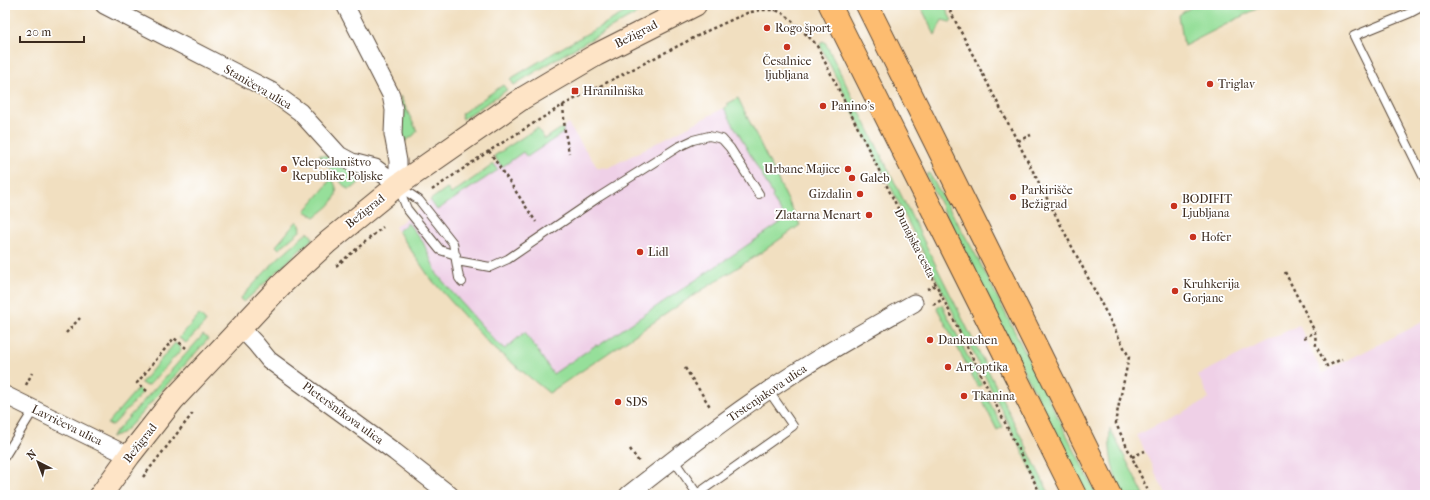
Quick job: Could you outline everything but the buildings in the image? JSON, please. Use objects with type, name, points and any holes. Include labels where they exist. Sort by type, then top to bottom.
[{"type":"main road","points":[[830,5],[1075,495]]},
{"type":"main road","points":[[867,5],[1110,495]]},
{"type":"street","name":"Staničeva ulica","points":[[104,5],[271,92],[300,112],[339,155],[352,162],[375,168],[398,185]]},
{"type":"street","points":[[345,5],[390,95],[393,104],[393,134],[398,161],[398,185]]},
{"type":"street","name":"Bežigrad","points":[[101,495],[129,456],[173,400],[287,278],[328,242],[398,185],[523,98],[616,44],[695,5]]},
{"type":"street","name":"Trstenjakova ulica","points":[[628,495],[673,459],[768,390],[837,347],[923,300]]},
{"type":"street","name":"Pleteršnikova ulica","points":[[240,327],[269,360],[395,452],[450,495]]},
{"type":"street","name":"Lavričeva ulica","points":[[5,395],[129,456]]},
{"type":"lane","points":[[1425,5],[1410,13],[1354,36],[1425,180]]},
{"type":"lane","points":[[398,185],[407,209],[440,250],[456,258],[490,267],[508,259],[598,197],[678,147],[693,140],[709,136],[722,140],[730,148],[759,194]]},
{"type":"lane","points":[[398,185],[419,200],[453,243],[462,282]]},
{"type":"lane","points":[[673,459],[698,494],[793,426],[768,390]]},
{"type":"lane","points":[[5,456],[34,409]]},
{"type":"path","points":[[430,191],[489,151],[563,106],[709,30],[747,13],[760,10],[776,10],[774,5]]},
{"type":"path","points":[[947,5],[1129,357],[1116,424],[1150,495]]},
{"type":"path","points":[[949,9],[957,5]]},
{"type":"path","name":"Dunajska cesta","points":[[776,10],[786,14],[816,44],[1040,495]]},
{"type":"path","points":[[806,34],[817,29]]},
{"type":"path","points":[[563,106],[564,132],[569,153]]},
{"type":"path","points":[[1018,141],[1030,135]]},
{"type":"path","points":[[489,151],[544,234]]},
{"type":"path","name":"Bežigrad","points":[[332,270],[384,227]]},
{"type":"path","points":[[1285,272],[1315,332],[1316,346],[1326,366],[1342,359]]},
{"type":"path","points":[[923,300],[936,285]]},
{"type":"path","points":[[923,300],[943,299]]},
{"type":"path","points":[[66,333],[80,318]]},
{"type":"path","points":[[1304,338],[1315,332]]},
{"type":"path","points":[[147,391],[137,383],[174,338],[186,348]]},
{"type":"path","points":[[685,368],[713,410]]},
{"type":"path","points":[[25,387],[32,373]]},
{"type":"path","name":"Bežigrad","points":[[138,483],[197,409]]},
{"type":"path","points":[[630,450],[641,464]]},
{"type":"path","points":[[1132,457],[1145,450]]},
{"type":"shaded area","points":[[738,98],[800,225],[759,254],[691,297],[549,393],[490,345],[430,278],[395,227],[447,188],[451,194],[498,162],[494,156],[537,128],[545,139],[568,124],[597,167],[608,168],[729,106],[727,104]]},
{"type":"shaded area","points":[[1425,321],[1425,495],[1166,495],[1137,435],[1209,399],[1198,375],[1299,325],[1322,373]]},
{"type":"green space","points":[[638,5],[652,5],[568,52],[514,85],[510,79],[565,46]]},
{"type":"green space","points":[[920,5],[944,5],[952,21],[942,20],[935,35]]},
{"type":"green space","points":[[1194,5],[1264,5],[1184,46],[1179,15]]},
{"type":"green space","points":[[822,41],[825,42],[1050,495],[1044,495],[820,45]]},
{"type":"green space","points":[[503,85],[507,90],[463,119],[461,114]]},
{"type":"green space","points":[[400,96],[417,131],[403,143],[400,133]]},
{"type":"green space","points":[[738,98],[800,225],[759,254],[691,297],[549,393],[490,345],[430,278],[398,231],[408,223],[423,242],[437,274],[497,343],[505,349],[525,332],[553,374],[596,345],[598,346],[786,219],[772,198],[773,195],[724,108],[729,106],[727,104]]},
{"type":"green space","points":[[563,127],[563,133],[527,157],[523,152],[502,167],[494,156],[537,128],[545,139]]},
{"type":"green space","points":[[319,155],[329,157],[346,168],[368,175],[353,188],[348,189]]},
{"type":"green space","points":[[494,164],[498,170],[437,210],[430,200],[447,188],[451,194]]},
{"type":"green space","points":[[929,173],[977,257],[1097,495],[1086,495],[926,175]]},
{"type":"green space","points":[[331,178],[335,184],[336,190],[334,200],[315,217],[305,211]]},
{"type":"green space","points":[[297,221],[301,227],[300,231],[279,249],[276,246]]},
{"type":"green space","points":[[308,232],[313,238],[244,302],[240,299],[277,259]]},
{"type":"green space","points":[[942,305],[982,385],[978,387],[937,308]]},
{"type":"green space","points":[[199,315],[205,320],[205,323],[186,343],[179,338]]},
{"type":"green space","points":[[203,335],[208,339],[130,426],[122,433],[111,437]]},
{"type":"green space","points":[[175,343],[181,350],[149,385],[146,386],[141,383]]},
{"type":"green space","points":[[138,388],[142,393],[115,423],[112,425],[107,424]]},
{"type":"green space","points":[[985,394],[1003,427],[997,430],[980,396]]},
{"type":"green space","points":[[1110,429],[1144,495],[1123,495],[1119,488],[1112,463]]},
{"type":"place","name":"Rogo šport","points":[[767,28]]},
{"type":"place","name":"Česalnice ljubljana","points":[[787,47]]},
{"type":"place","name":"Triglav","points":[[1210,84]]},
{"type":"place","name":"Hranilniška","points":[[575,91]]},
{"type":"place","name":"Panino's","points":[[823,106]]},
{"type":"place","name":"Veleposlaništvo Republike Poljske","points":[[284,169]]},
{"type":"place","name":"Urbane Majice","points":[[848,169]]},
{"type":"place","name":"Galeb","points":[[852,178]]},
{"type":"place","name":"Gizdalin","points":[[860,194]]},
{"type":"place","name":"Parkirišče Bežigrad","points":[[1013,197]]},
{"type":"place","name":"BODIFIT Ljubljana","points":[[1174,206]]},
{"type":"place","name":"Zlatarna Menart","points":[[869,215]]},
{"type":"place","name":"Hofer","points":[[1193,237]]},
{"type":"place","name":"Lidl","points":[[640,252]]},
{"type":"place","name":"Kruhkerija Gorjanc","points":[[1175,291]]},
{"type":"place","name":"Dankuchen","points":[[930,340]]},
{"type":"place","name":"Art optika","points":[[948,367]]},
{"type":"place","name":"Tkanina","points":[[964,396]]},
{"type":"place","name":"SDS","points":[[618,402]]}]
